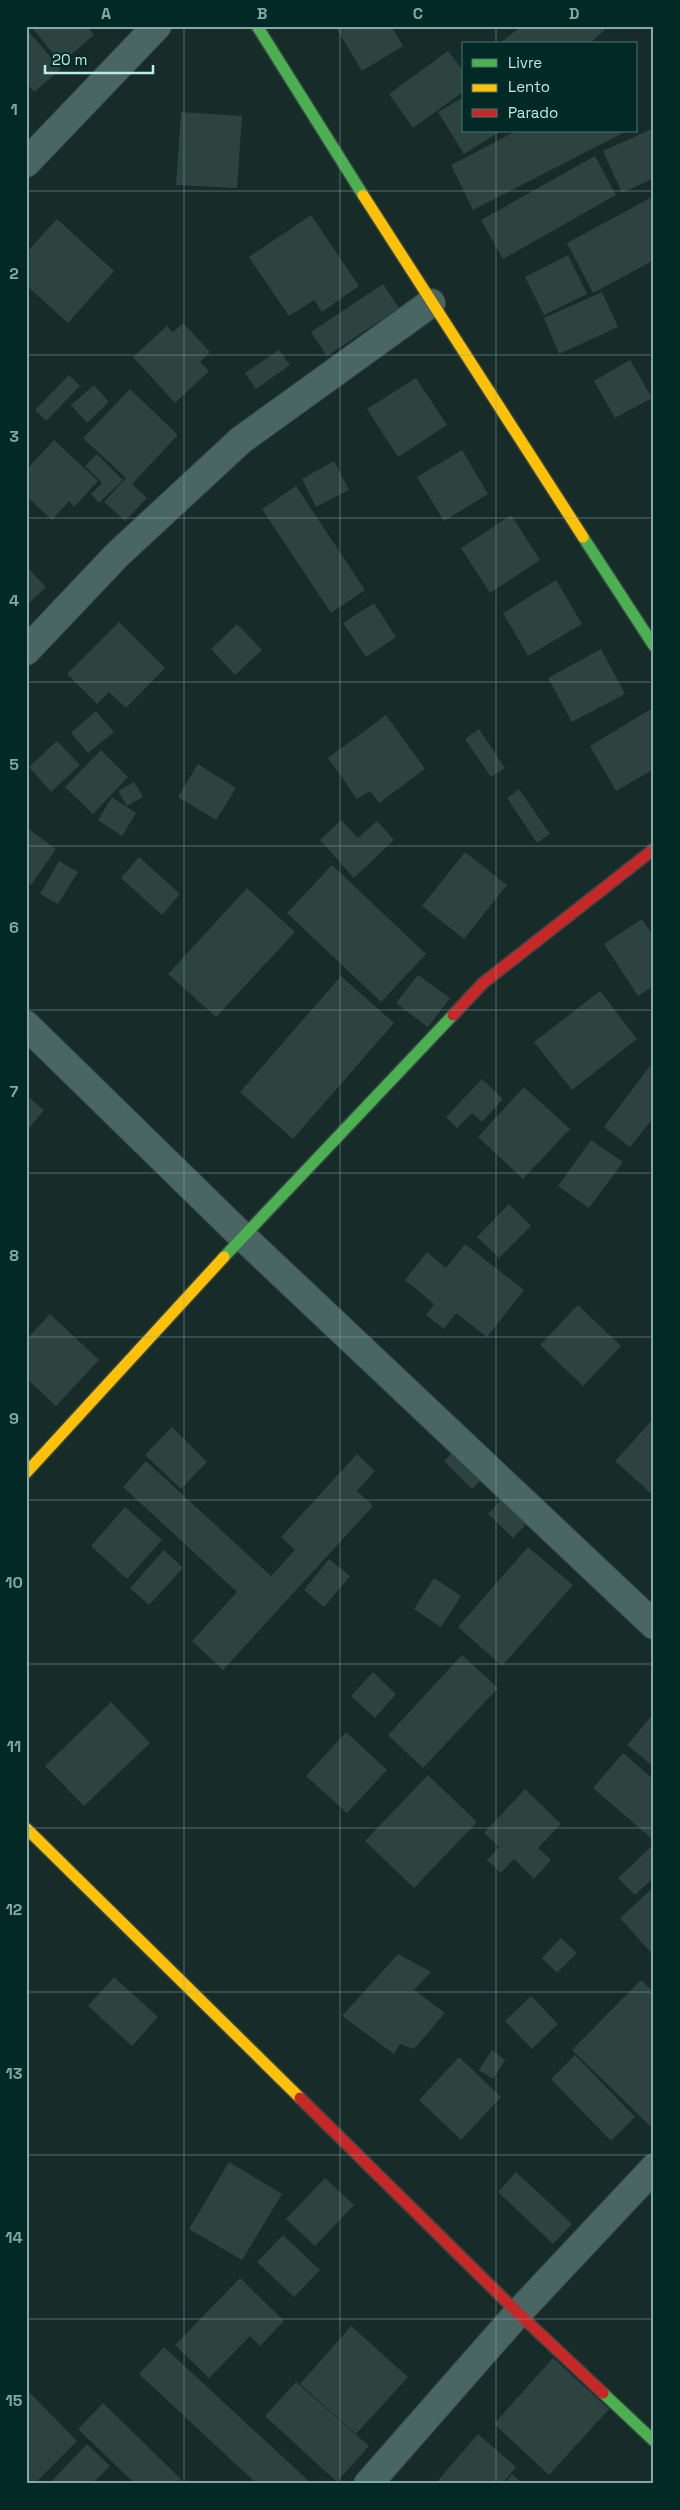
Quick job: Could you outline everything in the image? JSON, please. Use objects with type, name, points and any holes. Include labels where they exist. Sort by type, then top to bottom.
[{"type":"street","points":[[26,163],[157,26]]},
{"type":"street","points":[[257,26],[430,303],[654,646]]},
{"type":"street","points":[[26,651],[117,555],[241,440],[430,303]]},
{"type":"street","points":[[26,1473],[243,1237],[483,983],[654,849]]},
{"type":"street","points":[[26,1025],[243,1237],[654,1625]]},
{"type":"street","points":[[26,1828],[518,2313],[654,2441]]},
{"type":"street","points":[[368,2484],[518,2313],[654,2168]]},
{"type":"building","points":[[26,26],[33,26],[28,31],[61,69],[34,92],[26,82]]},
{"type":"building","points":[[36,26],[87,26],[94,35],[61,63],[33,29]]},
{"type":"building","points":[[335,26],[391,26],[403,46],[362,71]]},
{"type":"building","points":[[521,26],[609,26],[591,42],[501,42]]},
{"type":"building","points":[[448,51],[462,69],[462,92],[413,128],[389,94]]},
{"type":"building","points":[[462,98],[462,132],[499,132],[464,154],[438,112]]},
{"type":"building","points":[[181,112],[242,116],[237,188],[176,185]]},
{"type":"building","points":[[654,128],[654,178],[622,193],[603,151]]},
{"type":"building","points":[[514,132],[625,132],[473,210],[451,165]]},
{"type":"building","points":[[595,156],[616,195],[503,259],[481,220]]},
{"type":"building","points":[[654,196],[654,260],[593,293],[567,243]]},
{"type":"building","points":[[311,215],[359,286],[322,312],[314,300],[289,316],[249,257]]},
{"type":"building","points":[[57,219],[114,271],[68,323],[26,285],[26,253]]},
{"type":"building","points":[[568,255],[587,294],[544,315],[525,277]]},
{"type":"building","points":[[383,284],[399,308],[327,356],[311,332]]},
{"type":"building","points":[[602,292],[618,327],[559,354],[544,318]]},
{"type":"building","points":[[183,323],[210,352],[200,362],[209,371],[175,403],[133,357],[167,326],[173,332]]},
{"type":"building","points":[[279,350],[290,365],[256,389],[245,373]]},
{"type":"building","points":[[630,360],[652,398],[615,418],[594,381]]},
{"type":"building","points":[[69,375],[80,386],[46,421],[35,410]]},
{"type":"building","points":[[416,378],[447,425],[398,457],[367,409]]},
{"type":"building","points":[[94,385],[109,402],[87,423],[71,405]]},
{"type":"building","points":[[130,389],[178,435],[132,484],[147,498],[125,521],[104,502],[126,478],[83,438]]},
{"type":"building","points":[[54,440],[98,481],[74,507],[69,501],[52,520],[26,496],[26,470]]},
{"type":"building","points":[[462,450],[488,494],[444,521],[417,477]]},
{"type":"building","points":[[97,454],[123,480],[99,503],[91,494],[102,483],[85,466]]},
{"type":"building","points":[[334,461],[349,490],[316,507],[302,479]]},
{"type":"building","points":[[296,486],[365,590],[331,613],[262,509]]},
{"type":"building","points":[[511,515],[540,560],[490,593],[461,548]]},
{"type":"building","points":[[26,566],[46,587],[26,606]]},
{"type":"building","points":[[556,580],[582,624],[528,656],[503,613]]},
{"type":"building","points":[[374,603],[396,637],[366,657],[343,623]]},
{"type":"building","points":[[119,622],[165,668],[126,708],[109,692],[97,704],[67,674]]},
{"type":"building","points":[[237,624],[262,650],[235,675],[211,649]]},
{"type":"building","points":[[601,649],[625,694],[572,722],[548,678]]},
{"type":"building","points":[[651,709],[654,714],[654,769],[616,791],[590,746]]},
{"type":"building","points":[[96,711],[114,732],[88,753],[71,733]]},
{"type":"building","points":[[386,715],[425,769],[379,803],[370,791],[357,799],[328,758]]},
{"type":"building","points":[[479,729],[505,768],[491,777],[465,739]]},
{"type":"building","points":[[57,741],[80,765],[51,792],[29,767]]},
{"type":"building","points":[[101,750],[128,777],[93,814],[65,787]]},
{"type":"building","points":[[198,764],[236,788],[216,820],[178,797]]},
{"type":"building","points":[[134,782],[143,797],[127,806],[118,791]]},
{"type":"building","points":[[519,789],[550,834],[537,843],[507,798]]},
{"type":"building","points":[[112,797],[136,813],[122,836],[98,820]]},
{"type":"building","points":[[341,820],[358,838],[377,821],[394,840],[354,878],[320,840]]},
{"type":"building","points":[[26,827],[56,849],[31,885],[26,881]]},
{"type":"building","points":[[465,852],[507,885],[464,939],[422,906]]},
{"type":"building","points":[[139,857],[180,894],[162,915],[121,878]]},
{"type":"building","points":[[59,861],[78,872],[58,904],[40,894]]},
{"type":"building","points":[[332,865],[426,954],[381,1002],[287,913]]},
{"type":"building","points":[[247,888],[295,932],[216,1017],[168,974]]},
{"type":"building","points":[[642,919],[654,937],[654,986],[638,996],[604,944]]},
{"type":"building","points":[[418,975],[450,998],[428,1027],[396,1003]]},
{"type":"building","points":[[341,976],[394,1023],[293,1139],[240,1092]]},
{"type":"building","points":[[600,991],[637,1039],[572,1090],[534,1042]]},
{"type":"building","points":[[650,1066],[654,1069],[654,1117],[630,1147],[604,1127]]},
{"type":"building","points":[[482,1079],[503,1099],[482,1122],[472,1113],[457,1128],[446,1117]]},
{"type":"building","points":[[524,1087],[570,1129],[523,1179],[478,1137]]},
{"type":"building","points":[[26,1095],[44,1110],[26,1132]]},
{"type":"building","points":[[591,1140],[623,1162],[589,1208],[558,1186]]},
{"type":"building","points":[[509,1204],[531,1226],[499,1258],[477,1237]]},
{"type":"building","points":[[465,1244],[524,1290],[487,1337],[456,1313],[444,1329],[426,1315],[434,1304],[405,1280],[427,1252],[446,1268]]},
{"type":"building","points":[[578,1305],[621,1346],[583,1386],[540,1345]]},
{"type":"building","points":[[50,1314],[99,1360],[56,1406],[26,1378],[26,1340]]},
{"type":"building","points":[[654,1418],[654,1496],[615,1461]]},
{"type":"building","points":[[172,1427],[207,1462],[181,1489],[145,1455]]},
{"type":"building","points":[[458,1446],[487,1474],[472,1489],[444,1461]]},
{"type":"building","points":[[357,1454],[375,1471],[357,1491],[373,1506],[223,1670],[192,1641],[237,1592],[123,1487],[146,1461],[271,1576],[295,1550],[281,1537]]},
{"type":"building","points":[[505,1496],[530,1520],[513,1538],[488,1514]]},
{"type":"building","points":[[125,1507],[162,1540],[127,1579],[91,1546]]},
{"type":"building","points":[[528,1547],[573,1585],[502,1666],[458,1627]]},
{"type":"building","points":[[164,1550],[183,1568],[149,1605],[130,1588]]},
{"type":"building","points":[[329,1559],[350,1576],[324,1607],[304,1590]]},
{"type":"building","points":[[434,1578],[461,1596],[441,1627],[414,1609]]},
{"type":"building","points":[[462,1655],[498,1688],[423,1768],[388,1735]]},
{"type":"building","points":[[373,1672],[396,1694],[375,1718],[351,1696]]},
{"type":"building","points":[[111,1702],[150,1743],[84,1806],[45,1766]]},
{"type":"building","points":[[654,1713],[654,1767],[627,1745]]},
{"type":"building","points":[[346,1732],[387,1770],[347,1813],[306,1776]]},
{"type":"building","points":[[623,1753],[654,1780],[654,1836],[652,1839],[593,1788]]},
{"type":"building","points":[[428,1775],[477,1822],[414,1888],[365,1841]]},
{"type":"building","points":[[525,1789],[561,1824],[538,1848],[551,1860],[534,1879],[514,1859],[501,1873],[487,1860],[499,1847],[484,1833]]},
{"type":"building","points":[[654,1844],[654,1877],[635,1895],[618,1878]]},
{"type":"building","points":[[654,1887],[654,1956],[620,1918]]},
{"type":"building","points":[[561,1938],[577,1953],[557,1973],[542,1958]]},
{"type":"building","points":[[398,1954],[431,1972],[414,1990],[445,2013],[414,2049],[400,2044],[394,2054],[342,2016]]},
{"type":"building","points":[[114,1977],[158,2017],[132,2046],[88,2006]]},
{"type":"building","points":[[641,1980],[654,1992],[654,2122],[650,2126],[572,2050]]},
{"type":"building","points":[[531,1996],[558,2024],[532,2049],[505,2021]]},
{"type":"building","points":[[492,2050],[505,2060],[493,2079],[479,2070]]},
{"type":"building","points":[[575,2055],[635,2117],[611,2141],[551,2079]]},
{"type":"building","points":[[459,2057],[501,2097],[461,2140],[419,2100]]},
{"type":"building","points":[[229,2162],[282,2194],[242,2260],[189,2229]]},
{"type":"building","points":[[516,2172],[572,2224],[553,2244],[498,2192]]},
{"type":"building","points":[[325,2178],[354,2205],[315,2246],[286,2219]]},
{"type":"building","points":[[283,2235],[320,2270],[294,2297],[257,2262]]},
{"type":"building","points":[[240,2278],[284,2321],[260,2346],[250,2336],[209,2378],[175,2345]]},
{"type":"building","points":[[351,2326],[408,2377],[356,2434],[300,2384]]},
{"type":"building","points":[[164,2347],[312,2484],[257,2484],[139,2374]]},
{"type":"building","points":[[553,2358],[609,2409],[549,2475],[494,2424]]},
{"type":"building","points":[[296,2382],[369,2446],[337,2482],[265,2416]]},
{"type":"building","points":[[26,2389],[77,2441],[34,2484],[26,2484]]},
{"type":"building","points":[[103,2403],[181,2479],[177,2484],[135,2484],[78,2429]]},
{"type":"building","points":[[478,2434],[516,2467],[502,2484],[435,2484]]},
{"type":"building","points":[[87,2444],[110,2466],[92,2484],[49,2484]]},
{"type":"building","points":[[512,2474],[523,2484],[504,2484]]},
{"type":"traffic: fast","points":[[257,26],[363,195]]},
{"type":"traffic: fast","points":[[583,537],[654,646]]},
{"type":"traffic: fast","points":[[224,1257],[453,1015]]},
{"type":"traffic: fast","points":[[603,2393],[654,2441]]},
{"type":"traffic: slow","points":[[363,195],[583,537]]},
{"type":"traffic: slow","points":[[26,1473],[224,1257]]},
{"type":"traffic: slow","points":[[26,1828],[300,2098]]},
{"type":"traffic: jam","points":[[453,1015],[483,983],[654,849]]},
{"type":"traffic: jam","points":[[300,2098],[518,2313],[603,2393]]}]
